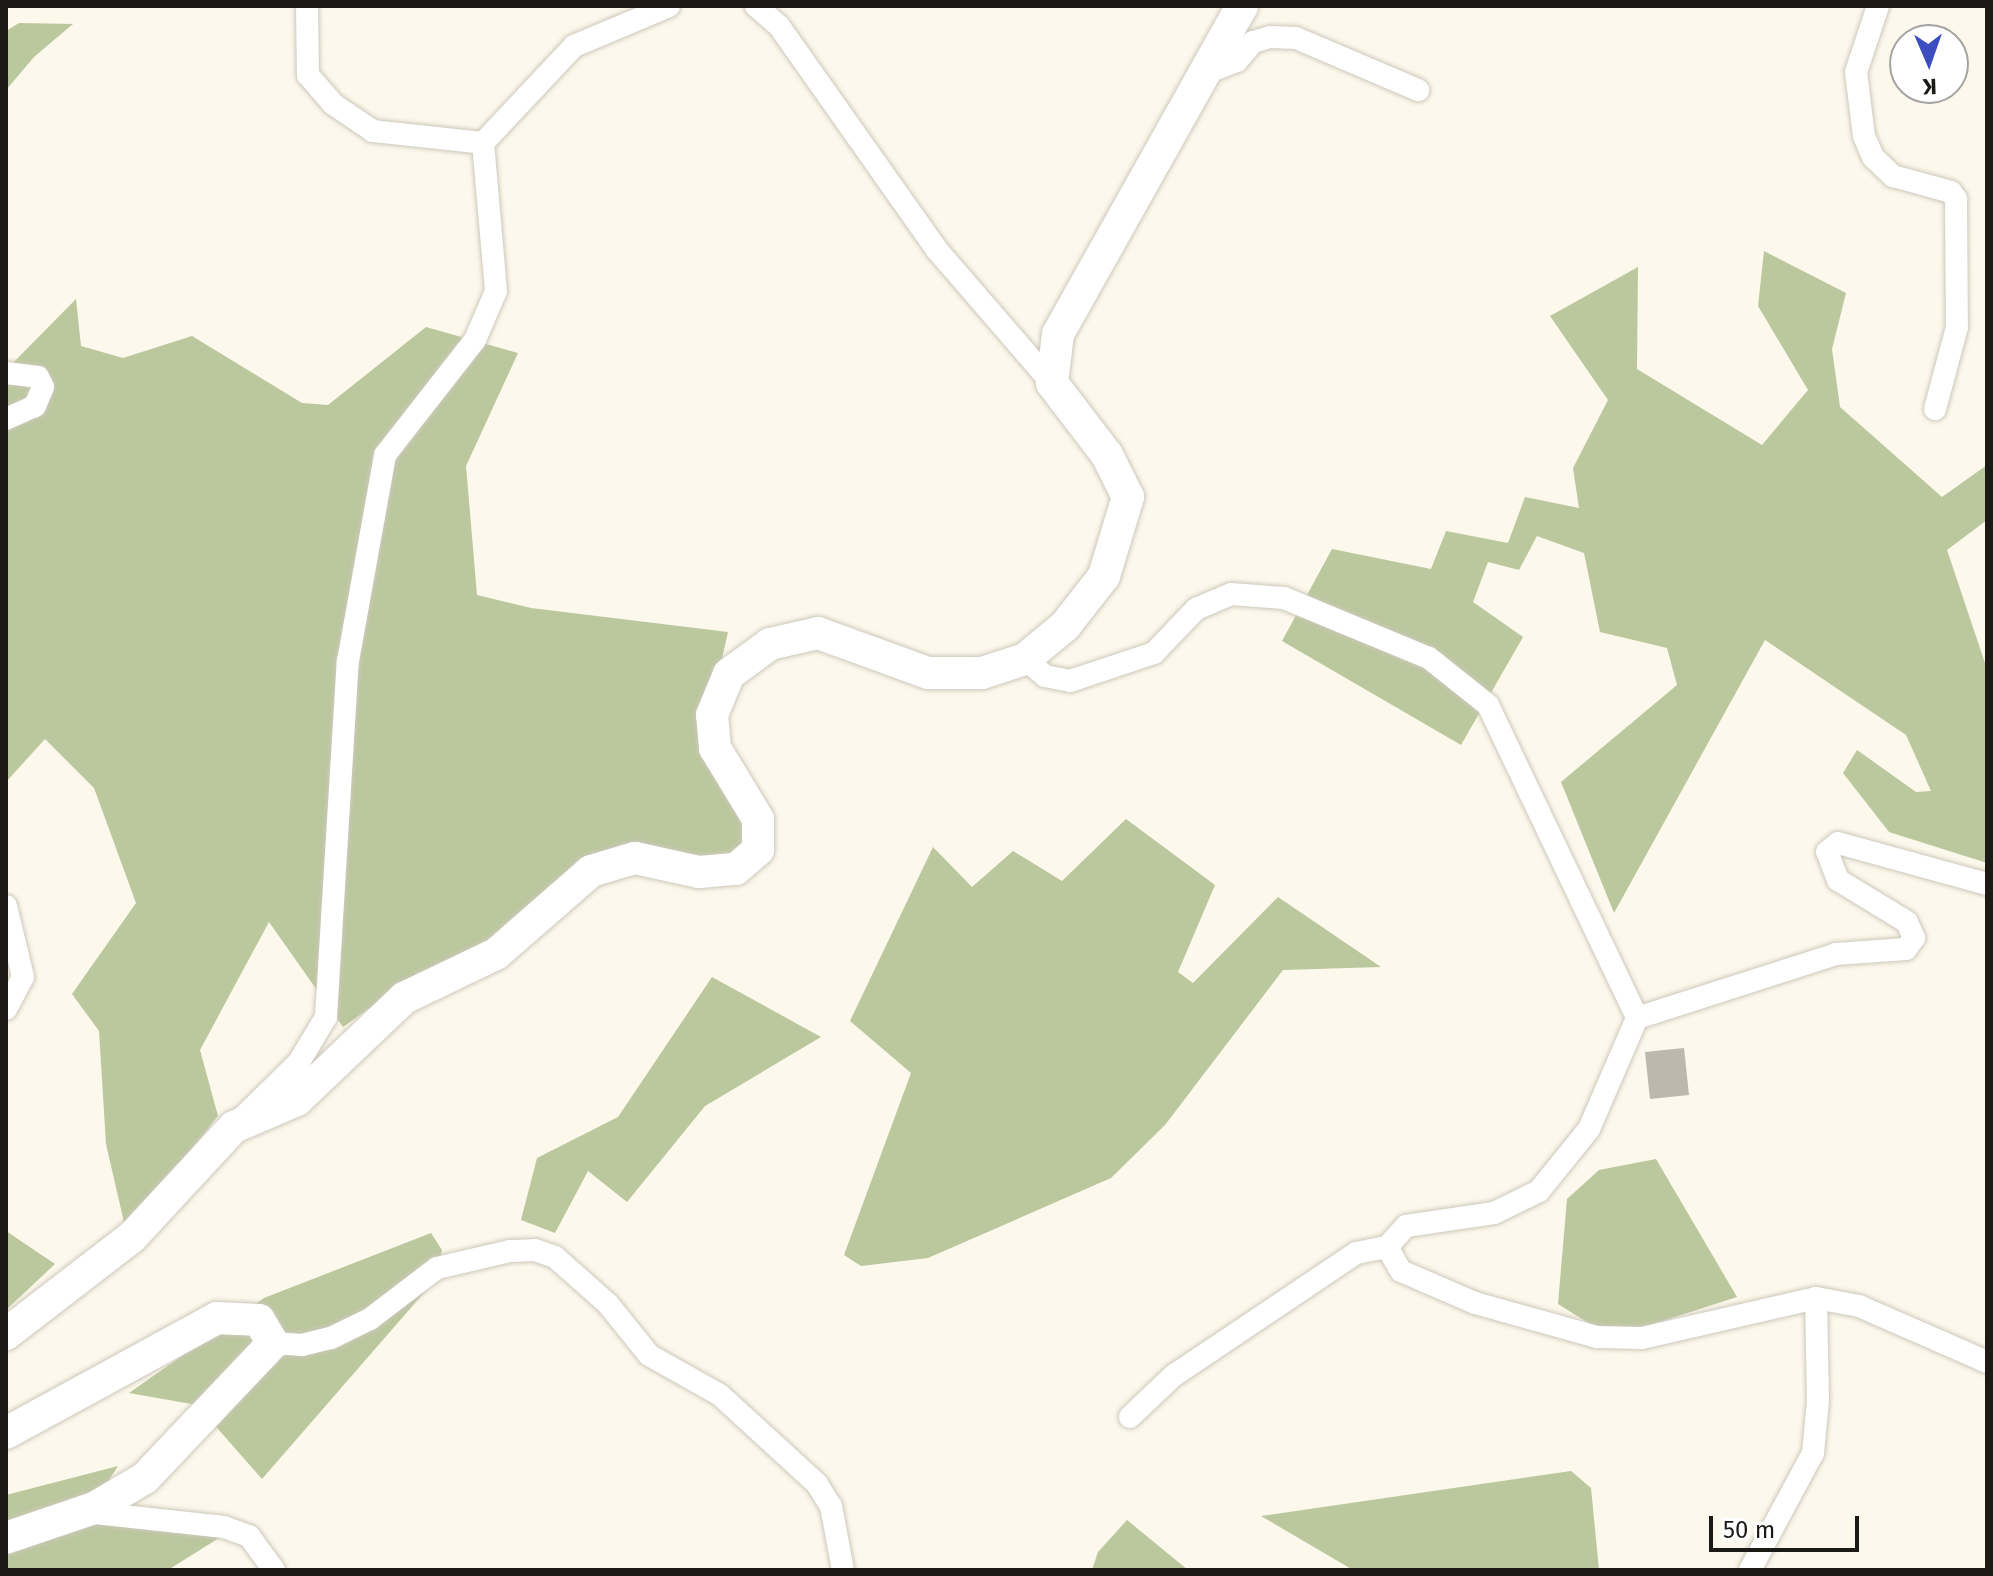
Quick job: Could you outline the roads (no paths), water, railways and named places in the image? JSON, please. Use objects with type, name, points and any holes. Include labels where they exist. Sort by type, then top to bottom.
[{"type":"street","points":[[307,6],[308,75],[333,104],[373,131],[483,143]]},
{"type":"street","points":[[6,1334],[132,1237],[299,1062],[326,1017],[348,661],[385,455],[475,340],[496,291],[483,143],[574,46],[669,6]]},
{"type":"street","points":[[234,1127],[297,1100],[404,998],[496,954],[591,871],[635,858],[699,872],[736,869],[758,850],[758,819],[715,748],[712,715],[729,674],[770,644],[818,633],[928,673],[982,673],[1025,659],[1065,626],[1104,576],[1128,497],[1107,455],[1052,383],[937,250],[779,26],[756,6]]},
{"type":"street","points":[[1052,383],[1058,334],[1203,74],[1226,42],[1242,6]]},
{"type":"street","points":[[1878,6],[1856,72],[1864,136],[1873,157],[1893,176],[1951,192],[1956,199],[1957,327],[1935,409]]},
{"type":"street","points":[[1203,74],[1237,61],[1253,42],[1296,38],[1418,90]]},
{"type":"street","points":[[6,373],[38,377],[43,387],[35,406],[6,419]]},
{"type":"street","points":[[1025,659],[1045,676],[1070,681],[1154,653],[1196,609],[1231,594],[1284,598],[1429,658],[1488,705],[1637,1018]]},
{"type":"street","points":[[1130,1417],[1173,1376],[1356,1253],[1387,1247],[1406,1226],[1494,1213],[1539,1191],[1589,1129],[1637,1018],[1836,954],[1906,949],[1914,938],[1907,922],[1838,880],[1827,852],[1838,843],[1987,884]]},
{"type":"street","points":[[6,906],[23,977],[6,1009]]},
{"type":"street","points":[[1387,1247],[1401,1271],[1463,1298],[1597,1337],[1642,1338],[1816,1298],[1859,1306],[1987,1362]]},
{"type":"street","points":[[273,1343],[302,1345],[331,1338],[370,1319],[437,1268],[510,1251],[535,1250],[555,1257],[608,1304],[649,1355],[720,1395],[817,1484],[831,1506],[843,1570]]},
{"type":"street","points":[[1750,1570],[1813,1453],[1818,1401],[1816,1298]]},
{"type":"street","points":[[6,1433],[217,1318],[259,1320],[273,1343]]},
{"type":"street","points":[[6,1538],[81,1512],[145,1478],[273,1343]]},
{"type":"street","points":[[81,1512],[224,1527],[249,1536],[274,1570]]}]
